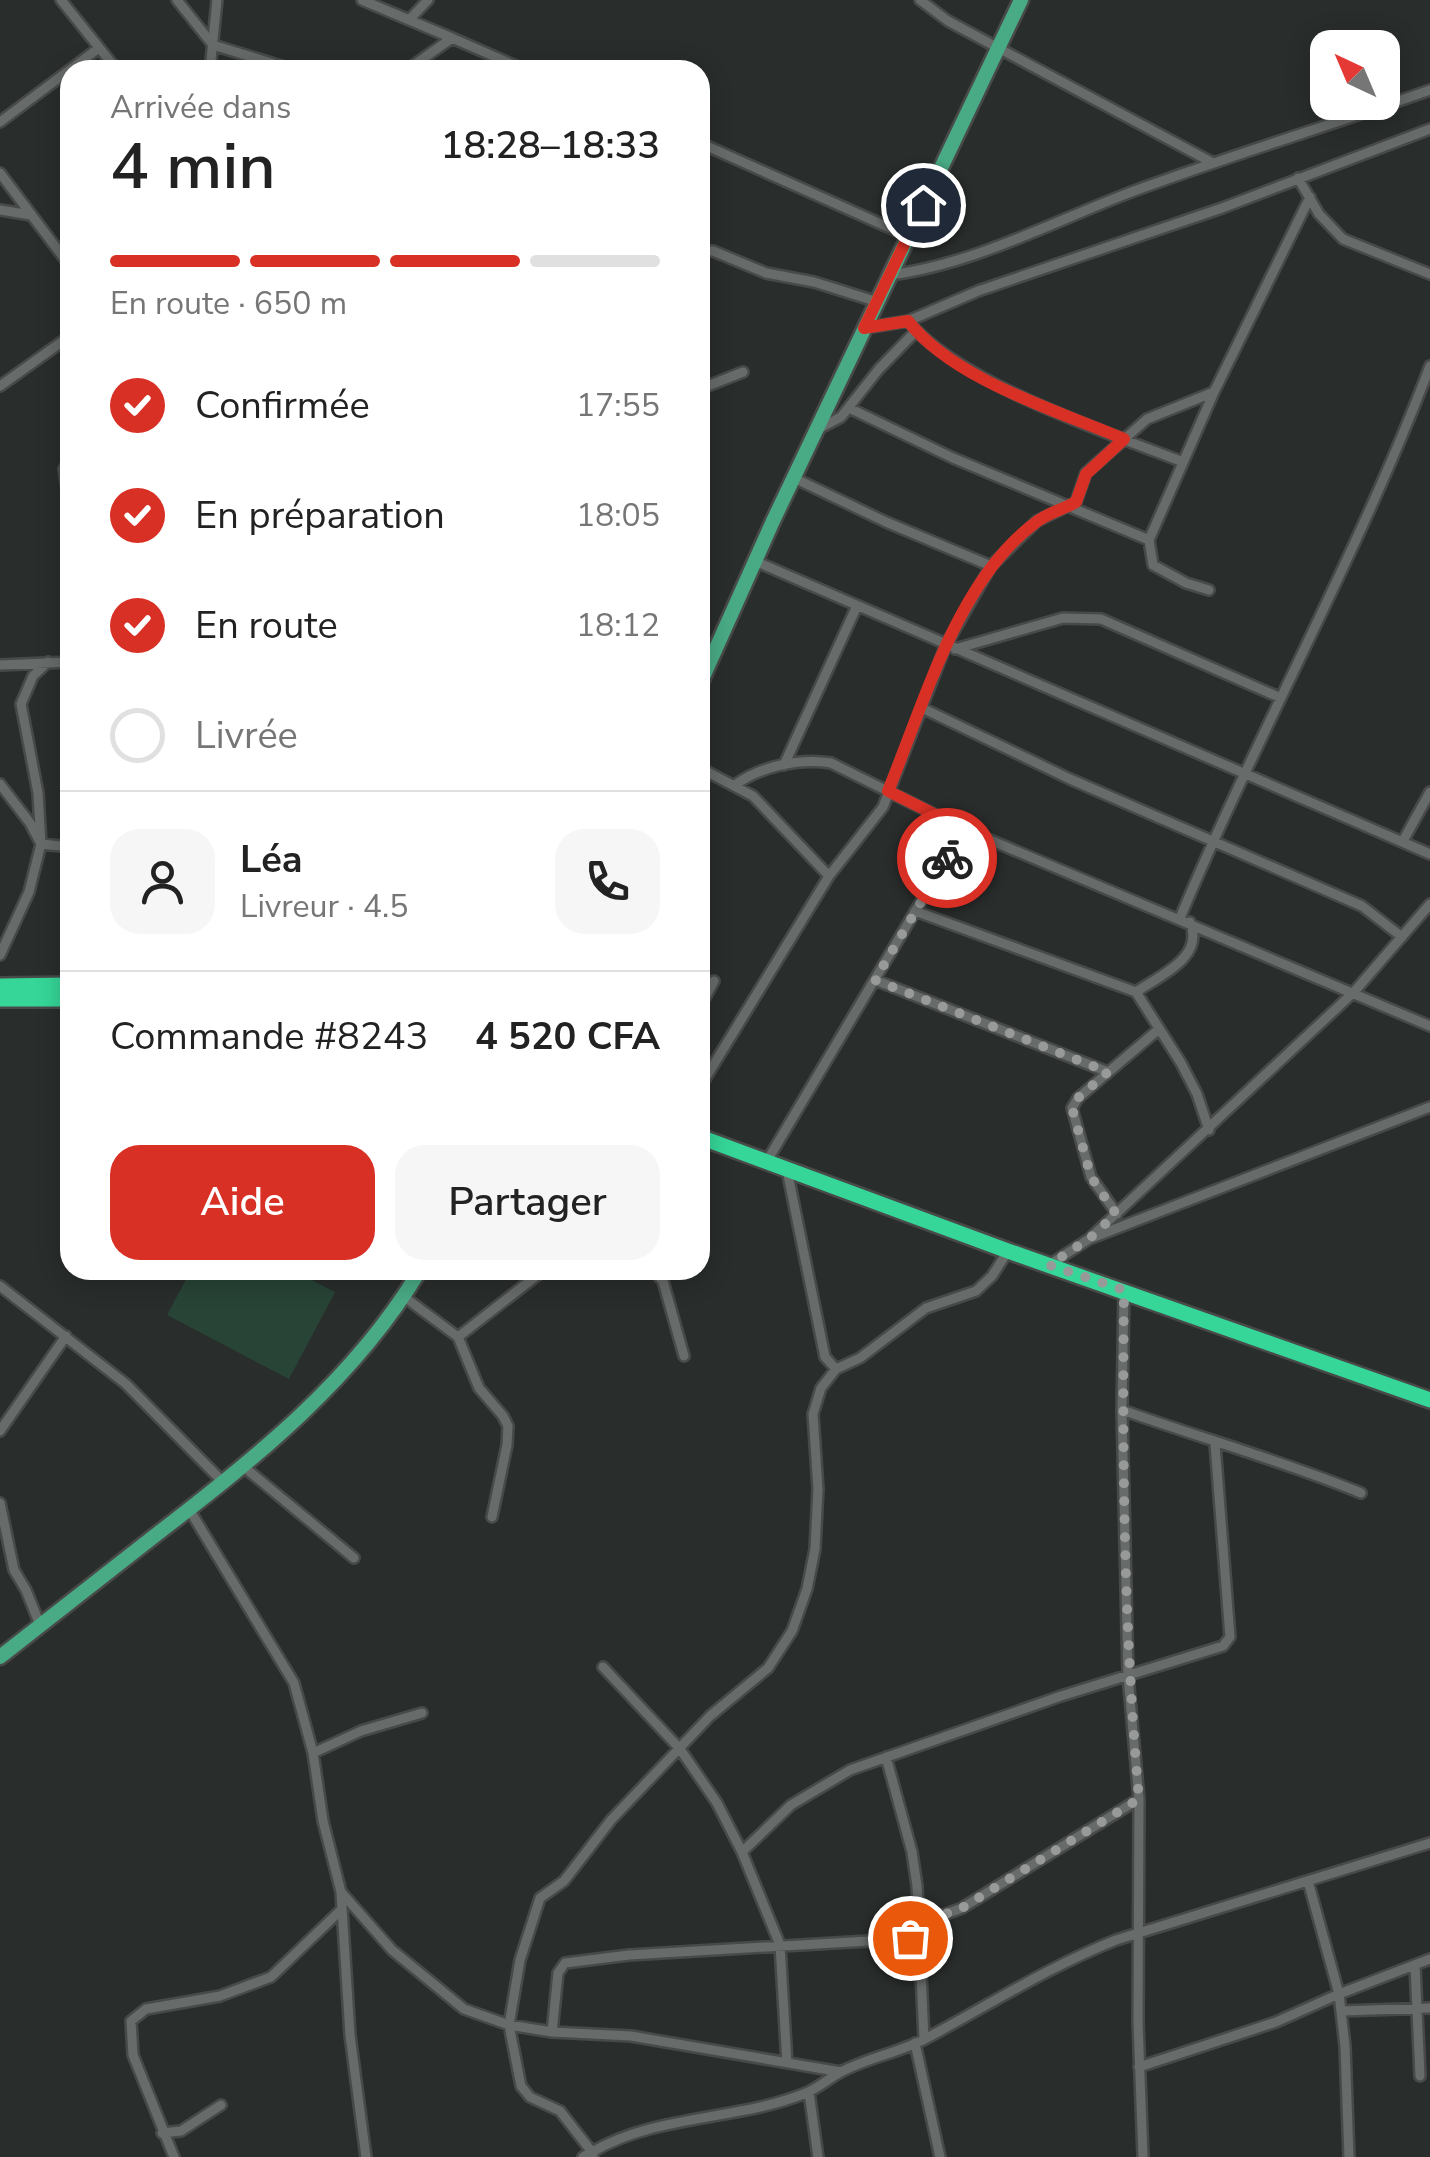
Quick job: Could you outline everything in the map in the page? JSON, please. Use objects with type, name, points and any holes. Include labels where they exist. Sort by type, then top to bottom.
[{"type":"highway","points":[[0,986],[60,985]]},
{"type":"highway","points":[[0,999],[60,999]]},
{"type":"highway","points":[[710,1141],[1430,1400]]},
{"type":"main road","points":[[710,644],[820,428],[1021,0]]},
{"type":"main road","points":[[0,1657],[244,1467],[336,1381],[403,1296],[410,1280]]},
{"type":"street","points":[[61,0],[109,60]]},
{"type":"street","points":[[177,0],[212,45],[261,60]]},
{"type":"street","points":[[211,60],[217,0]]},
{"type":"street","points":[[362,0],[503,60]]},
{"type":"street","points":[[409,20],[428,0]]},
{"type":"street","points":[[920,0],[948,20],[1213,162]]},
{"type":"street","points":[[421,60],[452,38]]},
{"type":"street","points":[[83,60],[99,48]]},
{"type":"street","points":[[0,122],[60,77]]},
{"type":"street","points":[[890,275],[920,271],[974,255],[1213,162],[1430,90]]},
{"type":"street","points":[[864,328],[908,321],[978,291],[1191,219],[1430,129]]},
{"type":"street","points":[[710,147],[908,236]]},
{"type":"street","points":[[0,173],[60,253]]},
{"type":"street","points":[[1298,178],[1330,229],[1344,239],[1430,274]]},
{"type":"street","points":[[1208,590],[1186,584],[1153,565],[1148,540],[1214,392],[1310,197]]},
{"type":"street","points":[[0,210],[31,215]]},
{"type":"street","points":[[710,251],[766,273],[814,282],[878,302]]},
{"type":"street","points":[[908,321],[968,369],[1001,386],[1183,462]]},
{"type":"street","points":[[820,428],[834,422],[849,408],[916,331]]},
{"type":"street","points":[[0,386],[60,343]]},
{"type":"street","points":[[1185,920],[1212,842],[1383,478],[1430,366]]},
{"type":"street","points":[[710,385],[743,372]]},
{"type":"street","points":[[710,1071],[828,876],[873,822],[922,708],[991,566],[1037,521],[1076,502],[1086,474],[1156,413],[1214,392]]},
{"type":"street","points":[[849,408],[1066,508],[1148,540]]},
{"type":"street","points":[[794,478],[991,566]]},
{"type":"street","points":[[755,561],[1430,854]]},
{"type":"street","points":[[784,765],[856,608]]},
{"type":"street","points":[[951,647],[1063,618],[1102,619],[1281,698]]},
{"type":"street","points":[[0,955],[29,892],[41,844],[38,793],[21,704],[34,676],[48,662]]},
{"type":"street","points":[[0,665],[60,662]]},
{"type":"street","points":[[922,708],[1212,842],[1362,906],[1402,937]]},
{"type":"street","points":[[735,785],[784,765],[816,760],[831,763],[964,829],[1430,1026]]},
{"type":"street","points":[[710,773],[763,804],[828,876]]},
{"type":"street","points":[[0,784],[41,844]]},
{"type":"street","points":[[1403,841],[1430,792]]},
{"type":"street","points":[[767,1162],[964,829]]},
{"type":"street","points":[[41,844],[60,846]]},
{"type":"street","points":[[1049,1265],[1089,1239],[1209,1130],[1354,992],[1430,904]]},
{"type":"street","points":[[916,911],[1136,992],[1197,1094],[1209,1130]]},
{"type":"street","points":[[1136,992],[1193,948],[1195,934],[1185,920]]},
{"type":"street","points":[[875,980],[1108,1072]]},
{"type":"street","points":[[710,988],[714,981]]},
{"type":"street","points":[[1116,1214],[1091,1177],[1072,1108],[1078,1098],[1160,1029]]},
{"type":"street","points":[[1089,1239],[1430,1107]]},
{"type":"street","points":[[787,1168],[825,1357],[836,1369]]},
{"type":"street","points":[[1008,1251],[992,1276],[976,1291],[926,1308],[860,1358],[836,1369],[821,1388],[813,1414],[818,1489],[814,1549],[807,1589],[792,1631],[768,1668],[710,1716],[611,1820],[564,1881],[540,1898],[520,1960],[508,2025],[525,2094],[560,2111],[590,2155],[647,2129],[739,2112],[809,2092],[841,2072],[920,2041],[1077,1955],[1138,1932],[1430,1843]]},
{"type":"street","points":[[458,1337],[531,1280]]},
{"type":"street","points":[[663,1280],[684,1356]]},
{"type":"street","points":[[0,1286],[126,1384],[224,1483]]},
{"type":"street","points":[[1124,1290],[1122,1410],[1128,1676],[1139,1799],[1143,2157]]},
{"type":"street","points":[[403,1296],[458,1337],[479,1388],[508,1426],[492,1516]]},
{"type":"street","points":[[0,1431],[66,1336]]},
{"type":"street","points":[[1122,1410],[1361,1493]]},
{"type":"street","points":[[742,1852],[790,1805],[850,1770],[1218,1649],[1230,1636],[1215,1444]]},
{"type":"street","points":[[244,1467],[354,1558]]},
{"type":"street","points":[[0,1503],[14,1570],[40,1625]]},
{"type":"street","points":[[189,1509],[294,1683],[313,1753],[341,1892],[350,2036],[366,2157]]},
{"type":"street","points":[[0,1565],[14,1570]]},
{"type":"street","points":[[603,1667],[680,1749],[717,1803],[742,1852],[780,1945],[787,2063]]},
{"type":"street","points":[[313,1753],[361,1730],[422,1713]]},
{"type":"street","points":[[886,1757],[912,1852],[920,1938],[920,2041],[940,2157]]},
{"type":"street","points":[[919,1924],[962,1908],[1139,1799]]},
{"type":"street","points":[[1308,1881],[1342,2010],[1348,2157]]},
{"type":"street","points":[[341,1892],[392,1950],[449,1999],[464,2009],[508,2025],[552,2032],[631,2036],[841,2072]]},
{"type":"street","points":[[174,2157],[133,2055],[131,2022],[146,2009],[220,1996],[271,1977],[341,1910]]},
{"type":"street","points":[[552,2032],[558,1973],[564,1963],[920,1938]]},
{"type":"street","points":[[1139,2066],[1276,2022],[1430,1959]]},
{"type":"street","points":[[1414,1966],[1420,2076]]},
{"type":"street","points":[[1342,2010],[1430,2008]]},
{"type":"street","points":[[809,2092],[818,2157]]},
{"type":"street","points":[[162,2133],[181,2132],[222,2105]]},
{"type":"green space","points":[[186,1280],[312,1280],[335,1292],[289,1379],[167,1315]]},
{"type":"way so far","points":[[910,1938],[920,1938],[919,1924],[962,1908],[1139,1799],[1128,1676],[1122,1410],[1124,1290],[1049,1265],[1089,1239],[1116,1214],[1091,1177],[1072,1108],[1108,1072],[875,980],[947,858]]},
{"type":"route","points":[[923,205],[864,328],[908,321],[968,369],[1124,439],[1086,474],[1076,502],[1037,521],[991,566],[946,645],[888,791],[964,829],[947,858]]}]
